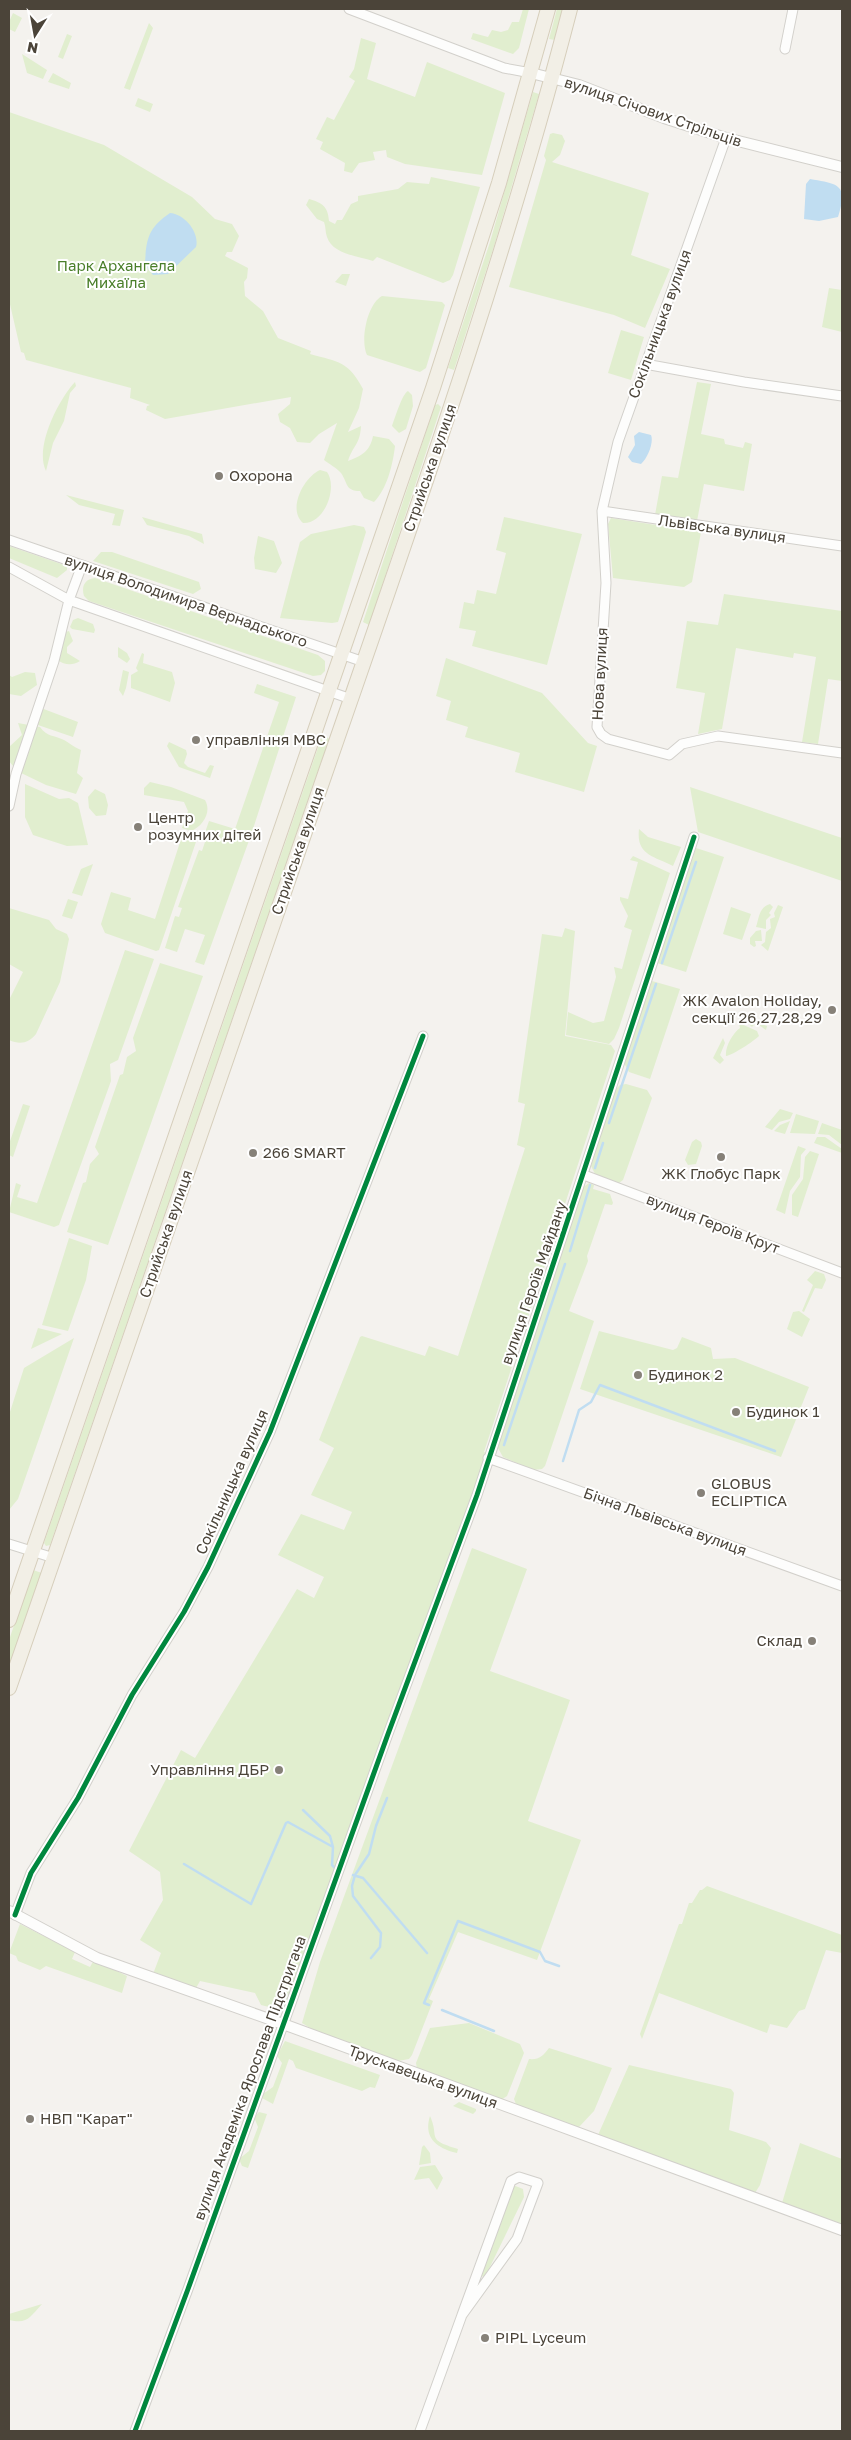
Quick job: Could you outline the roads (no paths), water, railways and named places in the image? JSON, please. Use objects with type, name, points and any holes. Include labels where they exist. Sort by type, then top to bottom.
[{"type":"main road","name":"Стрийська вулиця","points":[[9,1620],[31,1551],[330,692],[433,388],[468,281],[531,73],[548,9]]},
{"type":"main road","name":"Стрийська вулиця","points":[[9,1688],[364,662],[485,306],[552,78],[570,9]]},
{"type":"main road","points":[[433,388],[454,394]]},
{"type":"main road","points":[[350,631],[361,639],[372,638]]},
{"type":"main road","points":[[316,731],[328,731],[337,739]]},
{"type":"street","points":[[349,9],[504,68],[531,73]]},
{"type":"street","points":[[785,49],[793,9]]},
{"type":"street","name":"вулиця Січових Стрільців","points":[[531,73],[579,85],[654,115],[726,138],[842,167]]},
{"type":"street","name":"Сокільницька вулиця","points":[[602,511],[618,442],[726,138]]},
{"type":"street","points":[[645,364],[744,382],[842,396]]},
{"type":"street","name":"Львівська вулиця","points":[[602,511],[842,546]]},
{"type":"street","name":"Нова вулиця","points":[[602,511],[606,583],[597,723],[601,734],[608,739],[669,755],[682,744],[718,736],[842,753]]},
{"type":"street","name":"вулиця Володимира Вернадського","points":[[9,540],[364,662]]},
{"type":"street","points":[[9,806],[16,774],[54,661],[69,600],[82,565]]},
{"type":"street","points":[[9,567],[69,600],[351,699]]},
{"type":"street","name":"вулиця Героїв Майдану","points":[[388,1734],[477,1495],[694,838]]},
{"type":"street","name":"Сокільницька вулиця","points":[[12,1913],[31,1872],[78,1798],[132,1695],[184,1612],[211,1560],[270,1432],[423,1036]]},
{"type":"street","name":"вулиця Героїв Крут","points":[[584,1175],[842,1273]]},
{"type":"street","name":"Бічна Львівська вулиця","points":[[488,1458],[842,1586]]},
{"type":"street","points":[[9,1544],[54,1558]]},
{"type":"street","name":"вулиця Академіка Ярослава Підстригача","points":[[135,2431],[388,1734]]},
{"type":"street","name":"Трускавецька вулиця","points":[[12,1913],[97,1958],[283,2024],[842,2230]]},
{"type":"street","points":[[420,2431],[510,2180],[519,2177],[538,2183],[517,2239],[462,2314]]},
{"type":"water","points":[[810,179],[835,185],[839,188],[842,198],[838,217],[819,221],[804,219],[806,184]]},
{"type":"water","points":[[170,213],[181,217],[190,225],[196,236],[196,247],[168,274],[153,275],[145,265],[146,248],[153,229]]},
{"type":"water","points":[[639,432],[651,435],[652,438],[650,450],[641,464],[632,462],[628,457],[635,445],[634,436]]},
{"type":"waterway","points":[[662,963],[696,862]]},
{"type":"waterway","points":[[609,1123],[656,984]]},
{"type":"waterway","points":[[595,1168],[603,1143]]},
{"type":"waterway","points":[[570,1251],[590,1185]]},
{"type":"waterway","points":[[504,1445],[565,1264]]},
{"type":"waterway","points":[[563,1461],[579,1410],[591,1402],[600,1385],[775,1451]]},
{"type":"waterway","points":[[371,1958],[380,1947],[381,1933],[353,1896],[352,1886],[355,1875],[369,1854],[376,1826],[387,1798]]},
{"type":"waterway","points":[[303,1810],[330,1836],[333,1847]]},
{"type":"waterway","points":[[184,1864],[251,1904],[288,1822],[333,1847],[332,1865],[335,1868]]},
{"type":"waterway","points":[[353,1875],[363,1878],[427,1953]]},
{"type":"waterway","points":[[429,2005],[424,2003],[458,1921],[540,1952],[545,1961],[559,1966]]},
{"type":"waterway","points":[[442,2010],[494,2031]]},
{"type":"place","name":"Охорона","points":[[219,476]]},
{"type":"place","name":"управління МВС","points":[[196,740]]},
{"type":"place","name":"Центр розумних дітей","points":[[138,827]]},
{"type":"place","name":"ЖК Avalon Holiday, секції 26,27,28,29","points":[[832,1010]]},
{"type":"place","name":"266 SMART","points":[[253,1153]]},
{"type":"place","name":"ЖК Глобус Парк","points":[[721,1157]]},
{"type":"place","name":"Будинок 2","points":[[638,1375]]},
{"type":"place","name":"Будинок 1","points":[[736,1412]]},
{"type":"place","name":"GLOBUS ECLIPTICA","points":[[701,1493]]},
{"type":"place","name":"Склад","points":[[812,1641]]},
{"type":"place","name":"Управління ДБР","points":[[279,1770]]},
{"type":"place","name":"НВП \"Карат\"","points":[[30,2119]]},
{"type":"place","name":"PIPL Lyceum","points":[[485,2338]]},
{"type":"park label","name":"Парк Архангела Михаїла","points":[[116,274]]}]
